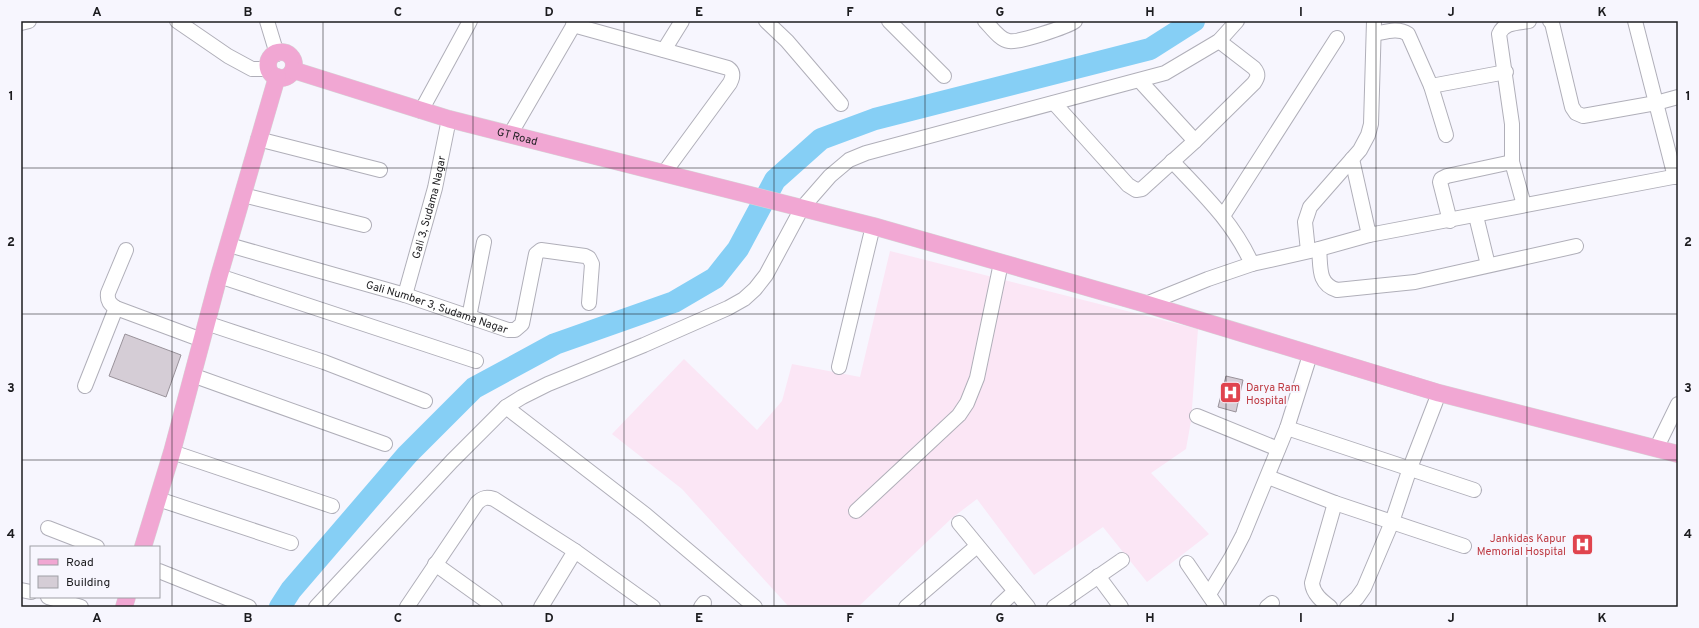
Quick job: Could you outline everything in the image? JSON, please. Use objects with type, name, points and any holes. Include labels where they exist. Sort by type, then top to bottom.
[{"type":"main road","points":[[143,546],[172,452],[206,323],[258,139],[273,73],[270,60],[277,54],[283,53],[290,57],[294,64],[293,70],[285,77],[273,73]]},
{"type":"main road","name":"GT Road","points":[[293,70],[449,119],[873,226],[1146,304],[1439,393],[1657,447],[1678,454]]},
{"type":"street","points":[[21,23],[29,21]]},
{"type":"street","points":[[177,21],[228,56],[252,69],[273,73]]},
{"type":"street","points":[[267,21],[277,54]]},
{"type":"street","points":[[421,111],[470,21]]},
{"type":"street","points":[[664,50],[682,21]]},
{"type":"street","points":[[766,21],[787,41],[841,104]]},
{"type":"street","points":[[889,21],[944,76]]},
{"type":"street","points":[[985,21],[1004,40],[1008,41],[1017,41],[1053,30],[1074,21]]},
{"type":"street","points":[[316,607],[452,460],[506,407],[548,384],[644,345],[728,308],[744,299],[755,289],[766,275],[796,207],[849,160],[866,153],[1140,81],[1165,73],[1219,41],[1236,21]]},
{"type":"street","points":[[1524,205],[1512,162],[1512,124],[1500,34],[1501,30],[1508,25],[1529,21]]},
{"type":"street","points":[[1550,21],[1552,23],[1572,107],[1576,113],[1584,116],[1656,103],[1678,97]]},
{"type":"street","points":[[1146,304],[1208,279],[1252,264],[1314,250],[1369,235],[1450,221],[1524,205],[1677,177],[1635,21]]},
{"type":"street","points":[[511,134],[574,23],[728,68],[731,71],[733,76],[730,83],[664,173]]},
{"type":"street","points":[[1446,135],[1431,86],[1408,34],[1403,30],[1374,28],[1371,124],[1364,145],[1310,207],[1305,222],[1324,283],[1337,290],[1415,282],[1576,246]]},
{"type":"street","points":[[1223,216],[1337,38]]},
{"type":"street","points":[[1054,103],[1132,188],[1142,189],[1195,141],[1254,83],[1258,77],[1254,68],[1219,41]]},
{"type":"street","points":[[1431,86],[1506,72]]},
{"type":"street","points":[[1140,81],[1195,141]]},
{"type":"street","name":"Gali 3, Sudama Nagar","points":[[405,295],[435,188],[449,119]]},
{"type":"street","points":[[258,139],[380,170]]},
{"type":"street","points":[[1352,159],[1369,235]]},
{"type":"street","points":[[1172,161],[1223,216],[1243,244],[1252,264]]},
{"type":"street","points":[[1450,221],[1440,182],[1441,179],[1447,176],[1512,162]]},
{"type":"street","points":[[243,195],[364,225]]},
{"type":"street","points":[[1476,216],[1488,265]]},
{"type":"street","points":[[839,367],[873,226]]},
{"type":"street","points":[[469,316],[484,242]]},
{"type":"street","name":"Gali Number 3, Sudama Nagar","points":[[229,245],[405,295],[508,330],[515,330],[522,324],[536,254],[542,250],[589,258],[592,264],[589,303]]},
{"type":"street","points":[[126,250],[108,294],[110,304],[116,308],[202,340]]},
{"type":"street","points":[[856,511],[959,415],[967,402],[977,378],[1001,263]]},
{"type":"street","points":[[219,276],[357,320],[476,361]]},
{"type":"street","points":[[84,386],[116,308]]},
{"type":"street","points":[[206,323],[324,362],[425,401]]},
{"type":"street","points":[[1209,594],[1238,546],[1268,477],[1287,428],[1310,355]]},
{"type":"street","points":[[192,375],[385,444]]},
{"type":"street","points":[[1348,607],[1364,588],[1392,522],[1410,468],[1439,393]]},
{"type":"street","points":[[1657,447],[1678,404]]},
{"type":"street","points":[[506,407],[646,515],[755,607]]},
{"type":"street","points":[[1197,416],[1278,449]]},
{"type":"street","points":[[1287,428],[1474,490]]},
{"type":"street","points":[[172,452],[332,506]]},
{"type":"street","points":[[1268,477],[1335,503],[1464,546]]},
{"type":"street","points":[[407,607],[477,503],[487,497],[494,499],[575,552],[653,607]]},
{"type":"street","points":[[158,499],[291,543]]},
{"type":"street","points":[[1330,607],[1317,595],[1313,589],[1312,583],[1335,503]]},
{"type":"street","points":[[958,523],[1028,607]]},
{"type":"street","points":[[48,528],[94,546]]},
{"type":"street","points":[[906,607],[978,546]]},
{"type":"street","points":[[541,607],[575,552]]},
{"type":"street","points":[[1054,607],[1122,560]]},
{"type":"street","points":[[1187,563],[1217,607]]},
{"type":"street","points":[[435,564],[495,607]]},
{"type":"street","points":[[160,571],[232,604],[249,607]]},
{"type":"street","points":[[1098,576],[1120,607]]},
{"type":"street","points":[[998,607],[1015,591]]},
{"type":"street","points":[[51,598],[81,607]]},
{"type":"shaded area","points":[[890,251],[1198,329],[1191,421],[1186,449],[1151,473],[1209,534],[1147,582],[1103,527],[1034,575],[977,499],[952,518],[858,607],[789,607],[682,489],[612,434],[684,359],[757,430],[782,401],[792,364],[860,377]]},
{"type":"building","points":[[125,334],[181,355],[166,397],[109,376]]},
{"type":"building","points":[[1226,376],[1243,380],[1236,412],[1218,407]]},
{"type":"waterway","points":[[280,607],[291,590],[407,455],[474,388],[555,344],[674,302],[715,278],[738,249],[775,180],[821,139],[875,119],[1150,49],[1194,21]]},
{"type":"place","name":"Darya Ram Hospital","points":[[1231,393]]},
{"type":"place","name":"Jankidas Kapur Memorial Hospital","points":[[1582,544]]}]
